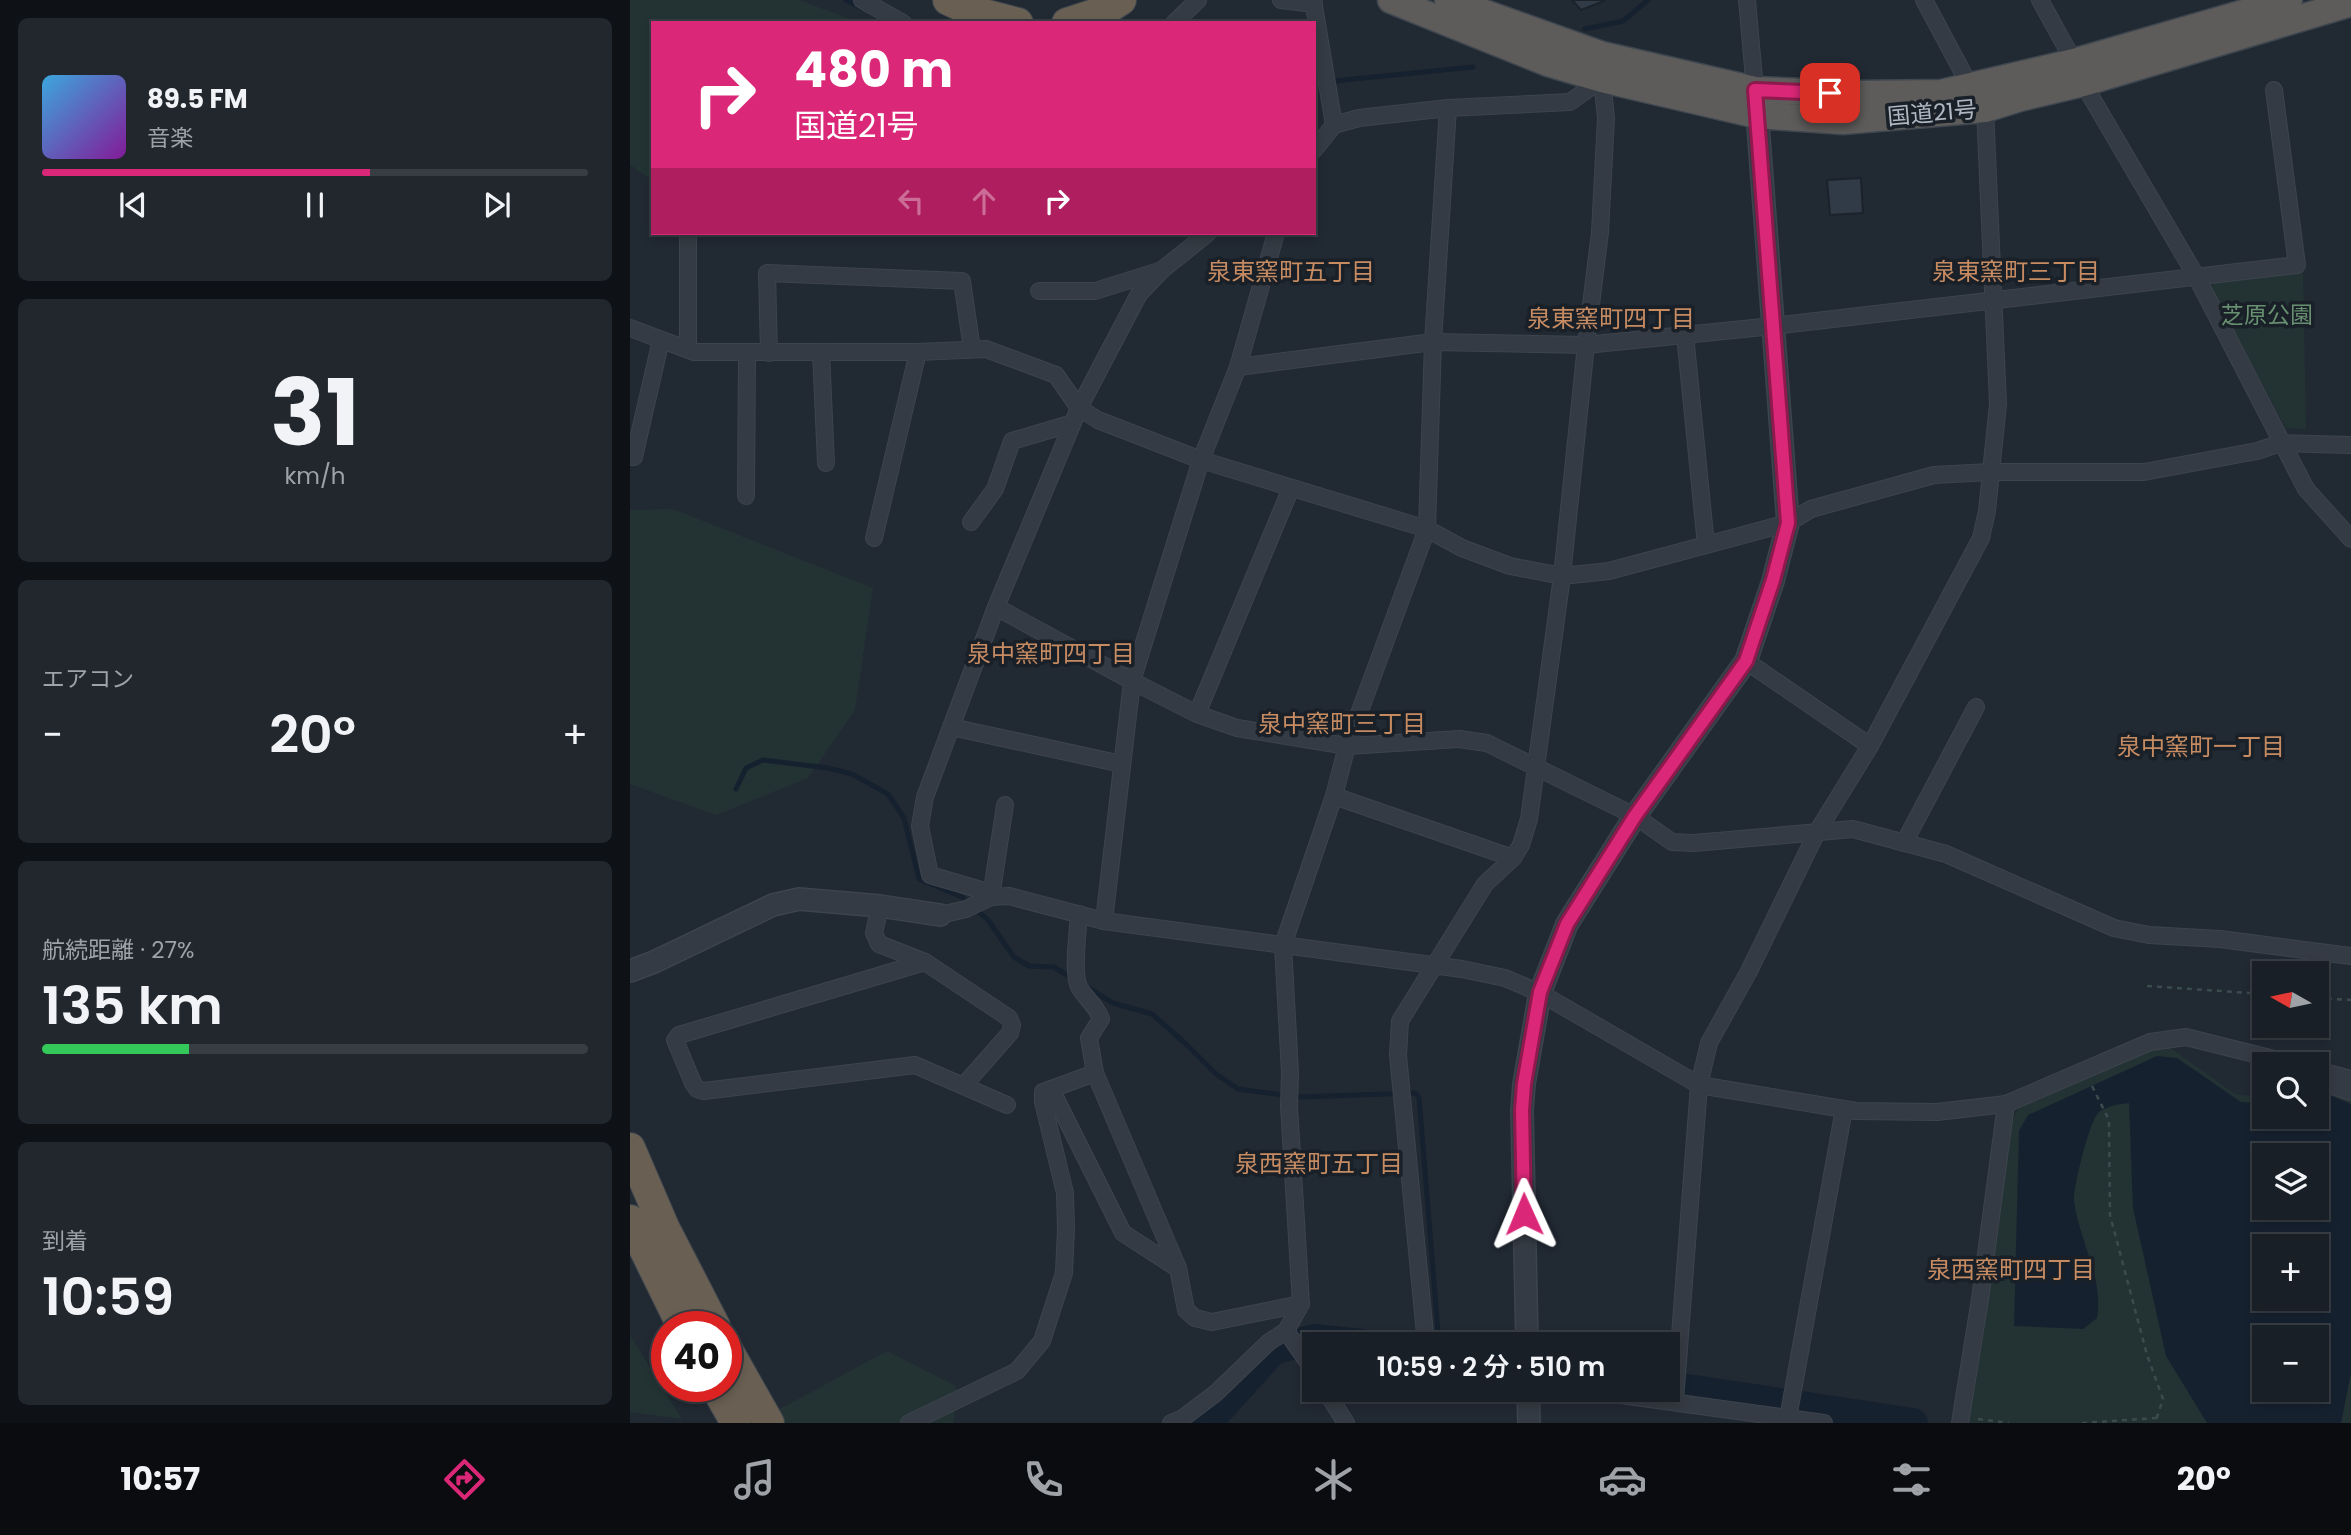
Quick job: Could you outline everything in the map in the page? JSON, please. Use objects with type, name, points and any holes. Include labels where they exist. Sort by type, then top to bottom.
[{"type":"highway","points":[[948,0],[971,11],[1010,21]]},
{"type":"highway","points":[[1073,21],[1104,11],[1121,0]]},
{"type":"highway","name":"国道21号","points":[[1391,0],[1548,63],[1602,79],[1756,103],[1843,121],[1985,109],[2079,73],[2289,0]]},
{"type":"highway","name":"国道21号","points":[[1448,0],[1602,55],[1756,103],[1855,94],[1941,93],[1970,86],[2079,73],[2351,4]]},
{"type":"highway","points":[[630,1148],[664,1227],[707,1311]]},
{"type":"highway","points":[[630,1220],[675,1311]]},
{"type":"highway","points":[[742,1375],[769,1423]]},
{"type":"highway","points":[[724,1402],[736,1423]]},
{"type":"street","points":[[862,0],[899,21]]},
{"type":"street","points":[[1176,21],[1198,0]]},
{"type":"street","points":[[1281,0],[1313,2],[1334,125]]},
{"type":"street","points":[[1527,1332],[1522,1110],[1540,992],[1567,924],[1635,816],[1746,661],[1773,580],[1788,523],[1747,0]]},
{"type":"street","points":[[1924,0],[1970,86]]},
{"type":"street","points":[[2040,0],[2196,276],[2306,489],[2351,539]]},
{"type":"street","points":[[1316,148],[1334,125],[1359,118],[1448,108],[1570,102],[1602,79],[1606,118],[1600,232],[1562,576],[1529,819],[1521,845],[1513,858],[1485,884],[1400,1021],[1398,1055],[1425,1332]]},
{"type":"street","points":[[1238,367],[1433,342],[1586,345],[2297,265],[2274,90]]},
{"type":"street","points":[[1171,1423],[1183,1418],[1216,1393],[1269,1342],[1286,1331],[1301,1304],[1283,945],[1334,796],[1347,746],[1427,529],[1433,342],[1448,108]]},
{"type":"street","points":[[1679,1332],[1699,1085],[1709,1043],[1749,971],[1817,832],[1870,746],[1981,538],[1998,404],[1985,109]]},
{"type":"street","points":[[986,899],[981,890],[930,875],[920,826],[925,797],[996,607],[1076,416],[1139,294],[1162,270],[1206,235]]},
{"type":"street","points":[[1104,921],[1132,681],[1201,460],[1238,367],[1275,235]]},
{"type":"street","points":[[688,237],[688,349]]},
{"type":"street","points":[[1039,290],[1095,291],[1162,270]]},
{"type":"street","points":[[769,353],[767,273],[962,281],[972,349]]},
{"type":"street","points":[[630,328],[694,352],[918,352],[986,349],[1056,375],[1076,416]]},
{"type":"street","points":[[1685,335],[1706,545]]},
{"type":"street","points":[[630,457],[634,457],[661,340]]},
{"type":"street","points":[[746,496],[747,352]]},
{"type":"street","points":[[821,352],[826,463]]},
{"type":"street","points":[[874,538],[918,352]]},
{"type":"street","points":[[971,522],[995,489],[1012,442],[1076,416],[1098,420],[1201,460],[1427,529],[1462,548],[1510,566],[1562,576],[1609,571],[1788,523],[1811,509],[1934,475],[1990,472],[2144,472],[2257,452],[2281,443],[2351,446]]},
{"type":"street","points":[[1196,714],[1291,488]]},
{"type":"street","points":[[996,607],[1196,714],[1237,728],[1347,746],[1459,739],[1487,743],[1635,816],[1672,842],[1694,843],[1853,829],[1946,854],[2114,928],[2149,935],[2220,939],[2351,956]]},
{"type":"street","points":[[1746,661],[1870,746]]},
{"type":"street","points":[[1905,843],[1976,707]]},
{"type":"street","points":[[951,727],[1122,764]]},
{"type":"street","points":[[1334,796],[1513,858]]},
{"type":"street","points":[[986,899],[1005,805]]},
{"type":"street","points":[[630,971],[773,905],[799,899],[880,906],[940,915],[965,909],[986,899],[1009,896],[1104,921],[1433,965],[1505,978],[1540,992],[1699,1085],[1844,1110],[1937,1112],[2006,1104],[2150,1042],[2186,1037],[2252,1054]]},
{"type":"street","points":[[880,906],[874,933],[879,944],[925,962],[1009,1018],[1012,1025],[1010,1033],[965,1084]]},
{"type":"street","points":[[1079,915],[1076,964],[1078,985],[1097,1009],[1101,1019],[1089,1038],[1095,1073],[1178,1268],[1186,1310],[1195,1318],[1212,1322],[1301,1304]]},
{"type":"street","points":[[925,962],[680,1035],[675,1040],[693,1083],[697,1089],[704,1091],[915,1065],[965,1084],[1007,1105]]},
{"type":"street","points":[[909,1423],[1017,1371],[1042,1341],[1064,1273],[1065,1194],[1043,1102],[1043,1092],[1095,1073]]},
{"type":"street","points":[[2329,1074],[2351,1079]]},
{"type":"street","points":[[2329,1085],[2351,1092]]},
{"type":"street","points":[[1051,1089],[1124,1233],[1178,1268]]},
{"type":"street","points":[[1960,1420],[1980,1299],[2006,1104]]},
{"type":"street","points":[[1788,1418],[1844,1110]]},
{"type":"street","points":[[1286,1331],[1302,1347]]},
{"type":"street","points":[[1333,1402],[1346,1423]]},
{"type":"street","points":[[1528,1402],[1529,1423]]},
{"type":"street","points":[[1679,1402],[1745,1417],[1788,1418],[1824,1423]]},
{"type":"path","points":[[2147,986],[2252,993]]},
{"type":"path","points":[[2329,999],[2351,1000]]},
{"type":"path","points":[[2084,1070],[2109,1120],[2110,1215],[2147,1355],[2164,1399],[2155,1423]]},
{"type":"path","points":[[2082,1423],[2157,1418]]},
{"type":"path","points":[[1960,1420],[2009,1423]]},
{"type":"green space","points":[[630,0],[799,0],[856,21],[651,21],[651,180],[630,165]]},
{"type":"green space","name":"芝原公園","points":[[2303,272],[2306,429],[2286,428],[2211,289],[2216,279]]},
{"type":"green space","points":[[673,509],[873,588],[855,710],[808,778],[716,815],[630,784],[630,510]]},
{"type":"green space","points":[[2169,1047],[2235,1094],[2252,1096],[2252,1129],[2329,1129],[2329,1081],[2351,1088],[2351,1423],[1966,1423],[2008,1131],[2018,1109],[2141,1052]]},
{"type":"green space","points":[[630,1335],[651,1369],[651,1402],[671,1402],[682,1419],[630,1412]]},
{"type":"green space","points":[[887,1351],[956,1386],[954,1423],[785,1423],[778,1410]]},
{"type":"water","points":[[2157,1056],[2177,1058],[2241,1102],[2252,1102],[2252,1129],[2329,1129],[2329,1095],[2351,1104],[2351,1373],[2341,1423],[2207,1423],[2166,1356],[2133,1208],[2129,1103],[2109,1107],[2098,1113],[2094,1119],[2074,1194],[2077,1216],[2097,1288],[2097,1318],[2083,1329],[2014,1326],[2019,1131],[2028,1115]]},
{"type":"building","points":[[1572,0],[1604,0],[1604,1],[1581,10]]},
{"type":"building","points":[[1861,178],[1863,213],[1830,215],[1827,180]]},
{"type":"waterway","points":[[846,0],[862,8]]},
{"type":"waterway","points":[[1585,29],[1623,21],[1648,0]]},
{"type":"waterway","points":[[1316,83],[1473,67]]},
{"type":"waterway","points":[[736,789],[746,768],[763,760],[828,768],[852,774],[888,794],[904,818],[919,879],[962,897],[988,920],[1014,957],[1029,966],[1054,967],[1072,978]]},
{"type":"waterway","points":[[1087,987],[1113,1003],[1152,1014],[1216,1074],[1238,1089],[1299,1097],[1415,1093],[1419,1097],[1438,1332]]},
{"type":"waterway","points":[[1207,1423],[1273,1350],[1302,1342]]},
{"type":"waterway","points":[[1680,1388],[1913,1423]]},
{"type":"district","name":"泉東窯町五丁目","points":[[1291,271]]},
{"type":"district","name":"泉東窯町三丁目","points":[[2016,271]]},
{"type":"district","name":"泉東窯町四丁目","points":[[1611,318]]},
{"type":"district","name":"泉中窯町四丁目","points":[[1051,653]]},
{"type":"district","name":"泉中窯町三丁目","points":[[1342,723]]},
{"type":"district","name":"泉中窯町一丁目","points":[[2201,746]]},
{"type":"district","name":"泉西窯町五丁目","points":[[1319,1163]]},
{"type":"district","name":"泉西窯町四丁目","points":[[2011,1269]]},
{"type":"route","points":[[1524,1214],[1522,1110],[1540,992],[1567,924],[1635,816],[1746,661],[1773,580],[1788,523],[1755,90],[1830,93]]}]
